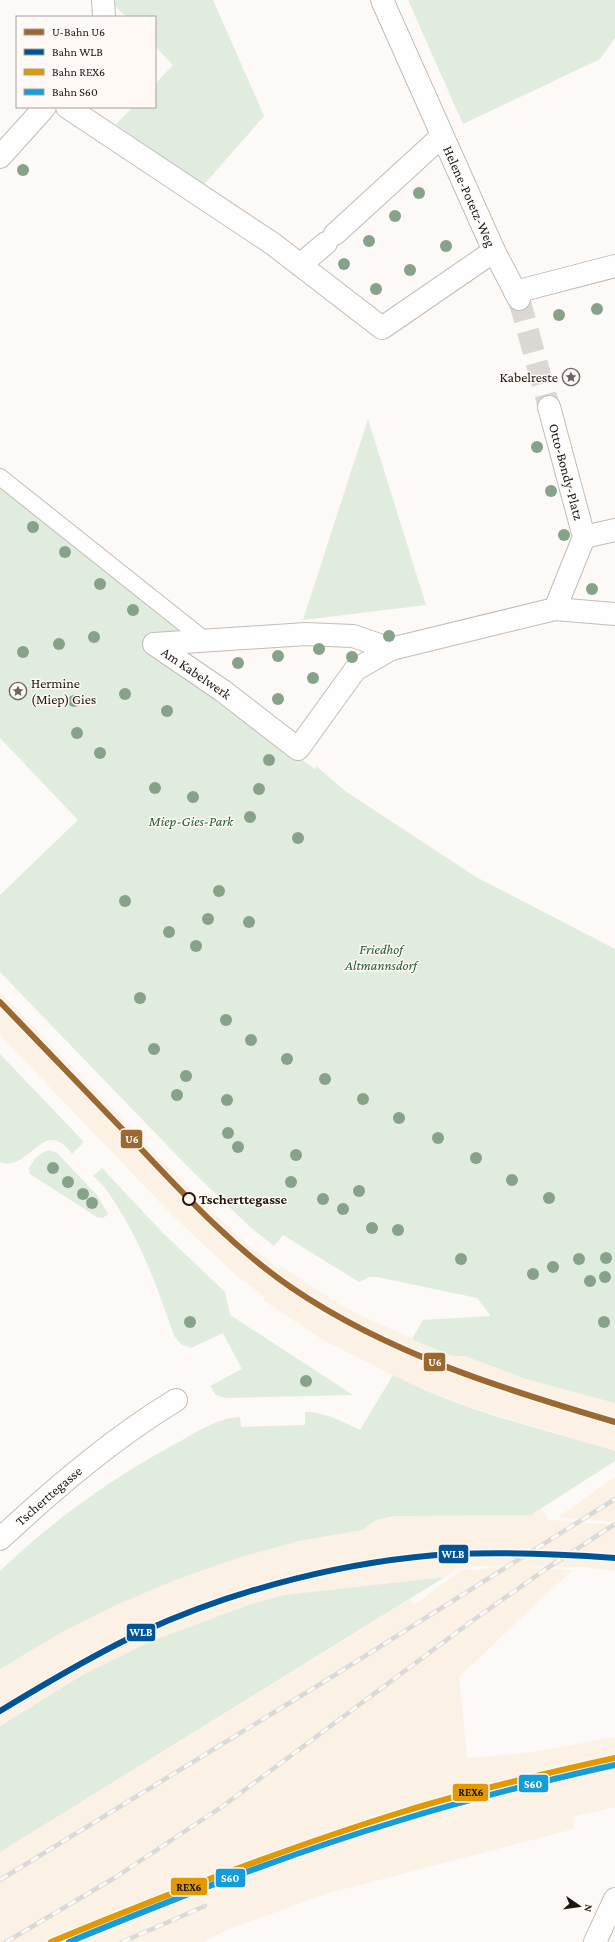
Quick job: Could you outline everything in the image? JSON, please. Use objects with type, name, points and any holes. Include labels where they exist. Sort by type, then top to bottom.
[{"type":"street","points":[[103,0],[104,16]]},
{"type":"street","points":[[382,0],[442,136]]},
{"type":"street","points":[[0,157],[43,108]]},
{"type":"street","points":[[69,108],[273,244],[300,265]]},
{"type":"street","name":"Helene-Potetz-Weg","points":[[442,136],[494,251],[382,328],[300,265],[442,136]]},
{"type":"street","points":[[494,251],[516,293],[615,266]]},
{"type":"street","name":"Otto-Bondy-Platz","points":[[549,407],[584,537],[555,609]]},
{"type":"street","name":"Otto-Bondy-Platz","points":[[584,537],[615,530]]},
{"type":"street","points":[[555,609],[615,614]]},
{"type":"street","name":"Am Kabelwerk","points":[[391,649],[353,636],[306,634],[154,644],[223,691],[298,749],[355,670],[391,649],[555,609]]},
{"type":"street","name":"Tscherttegasse","points":[[0,1539],[102,1450],[147,1418],[176,1400]]},
{"type":"street","points":[[595,1942],[615,1899]]},
{"type":"lane","points":[[0,476],[206,640]]},
{"type":"shaded area","points":[[0,992],[207,1207],[239,1237],[279,1269],[281,1266],[342,1306],[452,1356],[465,1356],[526,1379],[615,1403],[615,1451],[473,1408],[408,1383],[323,1340],[263,1300],[265,1297],[237,1276],[173,1216],[0,1035]]},
{"type":"shaded area","points":[[615,1477],[615,1522],[558,1517]]},
{"type":"shaded area","points":[[542,1509],[549,1520],[615,1525],[615,1571],[583,1567],[522,1566],[572,1570],[459,1677],[467,1758],[528,1753],[615,1737],[615,1807],[572,1817],[574,1829],[329,1893],[226,1930],[204,1942],[0,1942],[0,1852],[411,1599],[414,1605],[463,1569],[477,1570],[502,1566],[459,1567],[445,1577],[284,1595],[251,1604],[149,1642],[84,1674],[0,1726],[0,1669],[64,1631],[114,1606],[175,1580],[241,1557],[299,1541],[362,1530],[376,1520],[394,1516],[531,1515]]},
{"type":"green space","points":[[116,0],[213,0],[264,116],[201,188],[116,124],[132,108],[156,108],[156,83],[173,65],[156,47],[156,16],[125,16],[114,5]]},
{"type":"green space","points":[[408,0],[615,0],[615,38],[600,59],[463,124]]},
{"type":"green space","points":[[368,419],[426,605],[303,620]]},
{"type":"green space","name":"Miep-Gies-Park","points":[[0,481],[164,616],[179,632],[168,664],[315,769],[316,766],[345,791],[476,877],[615,949],[615,1403],[526,1379],[465,1356],[452,1356],[412,1339],[423,1320],[491,1316],[477,1298],[377,1277],[369,1277],[359,1282],[283,1235],[274,1246],[250,1227],[190,1169],[0,972],[0,895],[78,820],[0,738]]},
{"type":"green space","points":[[0,1054],[84,1142],[72,1154],[62,1143],[53,1140],[44,1142],[20,1160],[11,1163],[0,1162]]},
{"type":"green space","points":[[50,1150],[57,1153],[97,1195],[108,1214],[103,1218],[97,1217],[30,1174],[29,1168],[35,1159],[43,1152]]},
{"type":"green space","points":[[102,1168],[162,1232],[225,1292],[230,1315],[353,1395],[226,1398],[216,1395],[210,1386],[242,1369],[223,1333],[191,1348],[181,1344],[174,1336],[157,1287],[128,1224],[101,1183],[93,1176]]},
{"type":"green space","points":[[393,1375],[445,1399],[473,1409],[615,1451],[615,1461],[531,1515],[394,1516],[376,1520],[362,1530],[299,1541],[241,1557],[175,1580],[114,1606],[64,1631],[0,1669],[0,1571],[62,1517],[106,1485],[153,1456],[200,1430],[223,1420],[240,1417],[241,1427],[305,1425],[305,1412],[313,1412],[334,1418],[360,1430]]},
{"type":"green space","points":[[445,1577],[0,1852],[0,1726],[84,1674],[149,1642],[251,1604],[284,1595]]},
{"type":"tunnel","points":[[519,299],[549,407]]},
{"type":"railway","points":[[0,1880],[330,1678],[615,1499]]},
{"type":"railway","points":[[6,1942],[116,1877],[223,1806],[472,1621],[546,1569],[615,1524]]},
{"type":"railway","points":[[122,1942],[205,1906]]},
{"type":"metro line","name":"U6","points":[[0,1002],[205,1216],[247,1254],[292,1288],[329,1311],[407,1351],[489,1383],[615,1422]]},
{"type":"rail line","name":"WLB","points":[[0,1711],[52,1680],[142,1632],[216,1603],[254,1590],[294,1579],[374,1563],[414,1557],[453,1554],[494,1553],[574,1555],[615,1558]]},
{"type":"rail line","name":"REX6","points":[[51,1942],[223,1874],[355,1827],[479,1790],[615,1758]]},
{"type":"rail line","name":"S60","points":[[69,1942],[234,1877],[359,1833],[481,1797],[615,1765]]},
{"type":"place","name":"Kabelreste","points":[[571,377]]},
{"type":"place","name":"Hermine (Miep) Gies","points":[[18,691]]},
{"type":"place","name":"Tscherttegasse","points":[[189,1199]]},
{"type":"park label","name":"Friedhof Altmannsdorf","points":[[381,958]]}]
